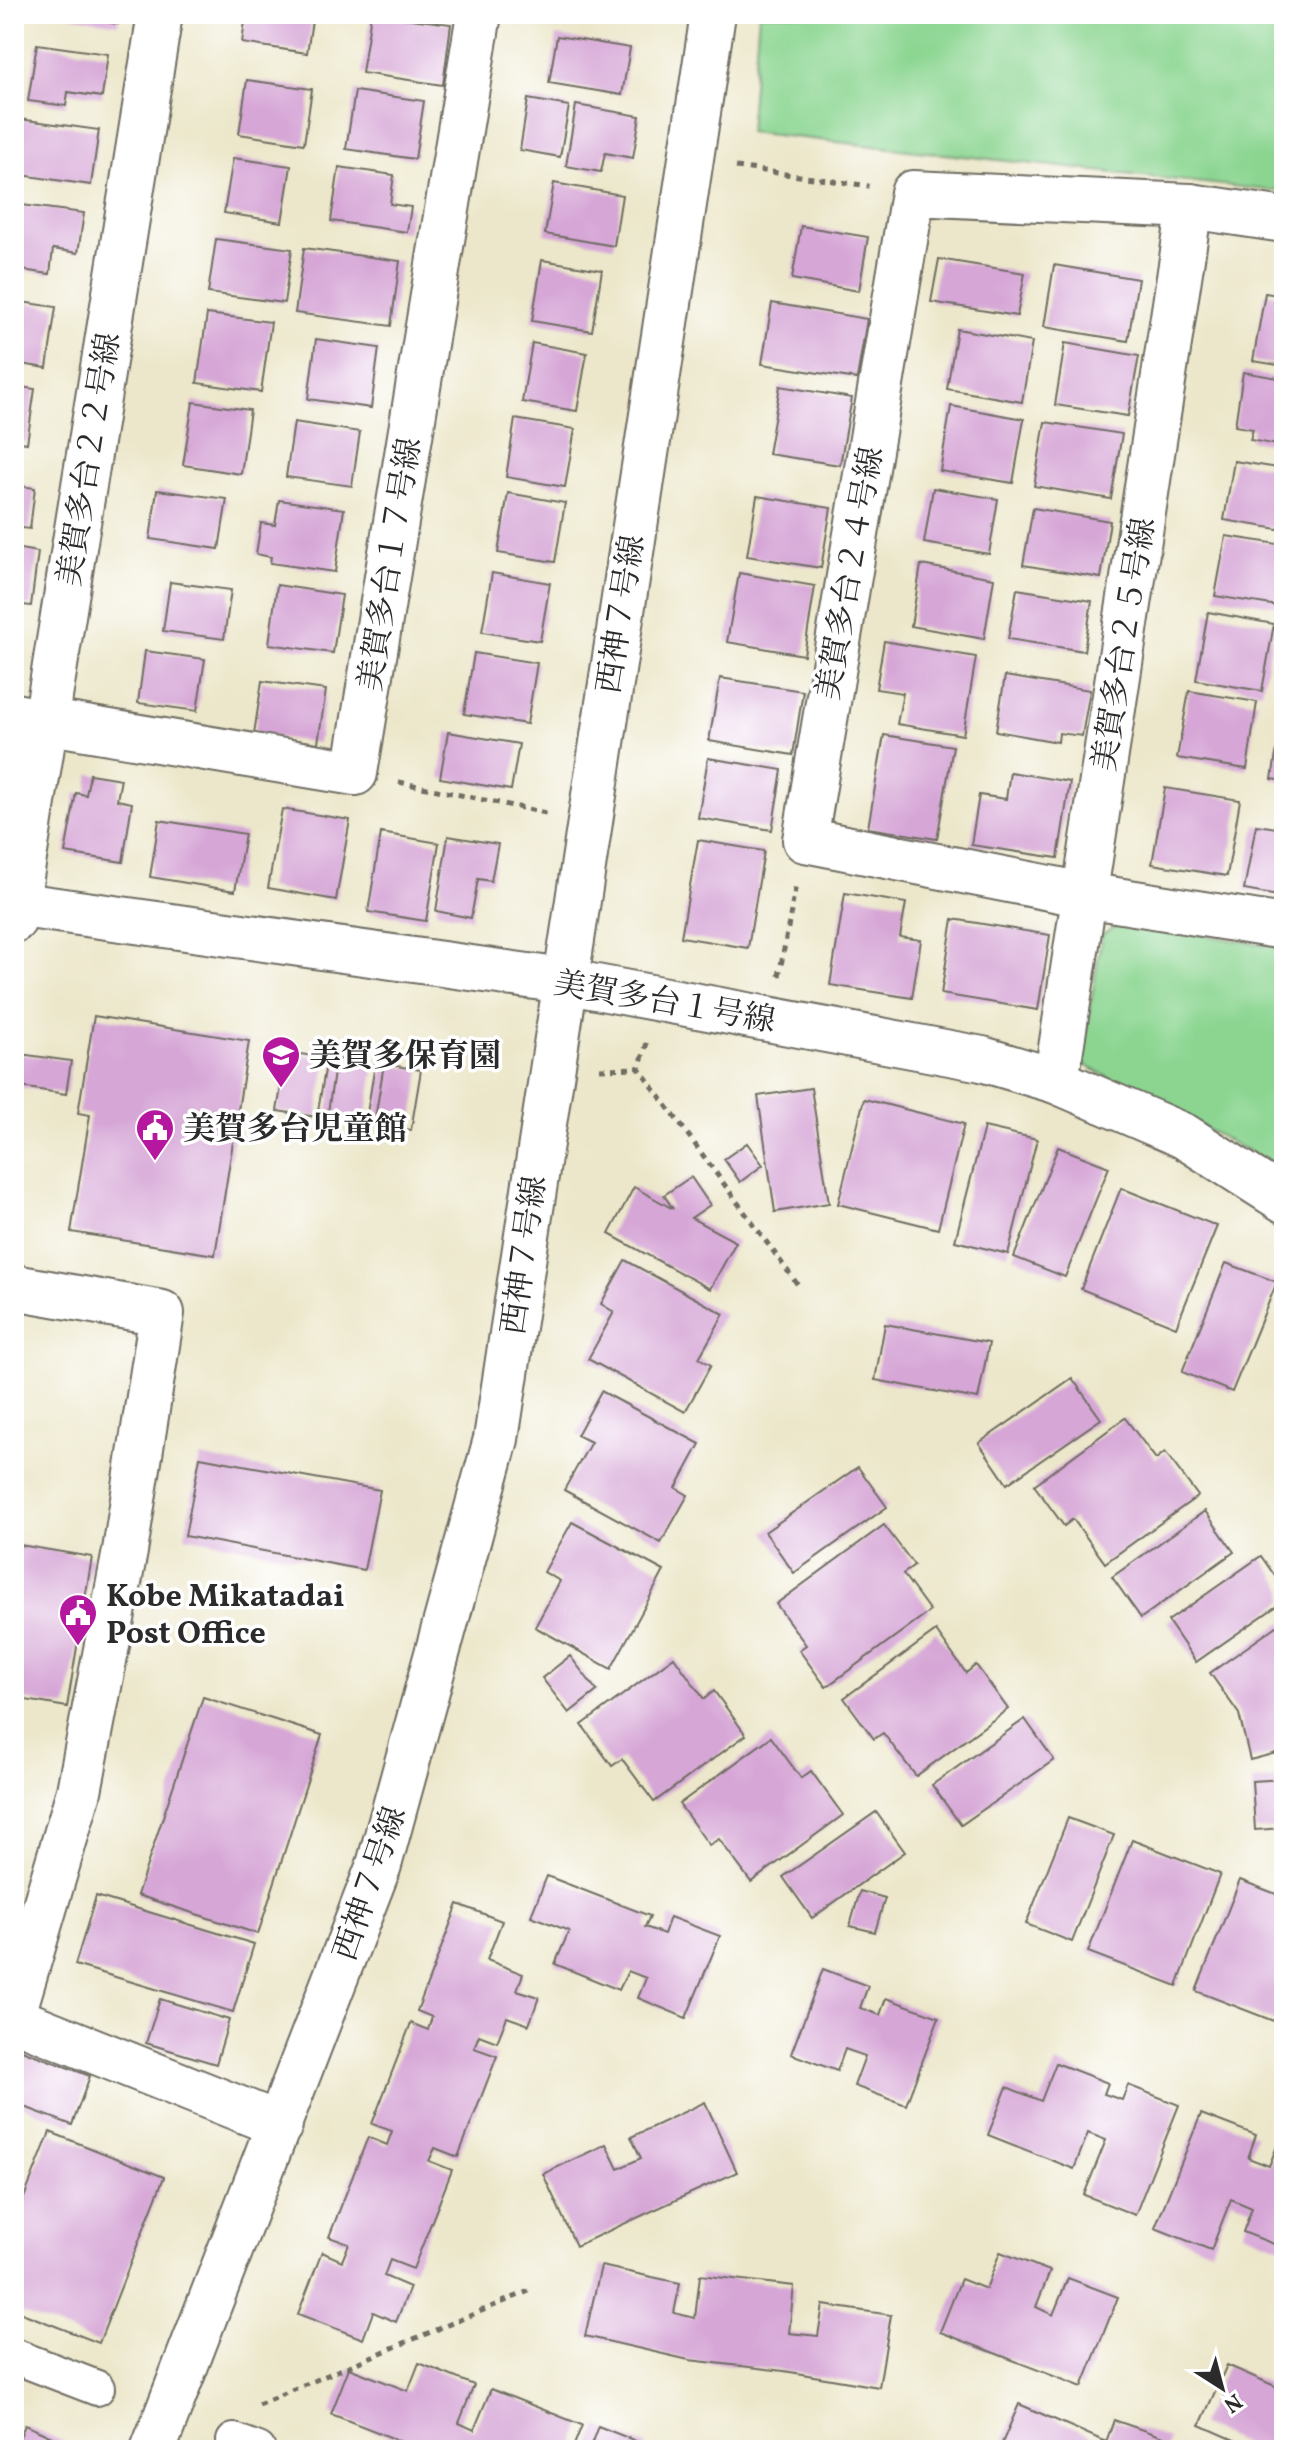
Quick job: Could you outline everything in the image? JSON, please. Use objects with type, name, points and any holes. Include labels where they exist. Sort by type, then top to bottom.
[{"type":"street","name":"美賀多台２２号線","points":[[15,910],[30,719],[160,14]]},
{"type":"street","name":"美賀多台１７号線","points":[[355,773],[479,14]]},
{"type":"street","name":"西神７号線","points":[[153,2450],[379,1865],[496,1439],[713,14]]},
{"type":"street","points":[[913,193],[1190,206],[1284,220]]},
{"type":"street","name":"美賀多台２４号線","points":[[805,840],[913,193]]},
{"type":"street","name":"美賀多台２５号線","points":[[1056,1081],[1190,206]]},
{"type":"street","points":[[30,719],[355,773]]},
{"type":"street","points":[[805,840],[1085,895],[1284,927]]},
{"type":"street","name":"美賀多台１号線","points":[[15,910],[564,981],[982,1059],[1056,1081],[1184,1136],[1284,1200]]},
{"type":"street","points":[[14,1287],[162,1313],[125,1551],[79,1791],[14,2011]]},
{"type":"street","points":[[14,2019],[280,2125]]},
{"type":"street","points":[[14,2356],[97,2388]]},
{"type":"path","points":[[691,161],[913,193]]},
{"type":"path","points":[[355,773],[588,822]]},
{"type":"path","points":[[771,1020],[805,840]]},
{"type":"path","points":[[662,1000],[639,1068],[798,1285]]},
{"type":"path","points":[[246,2446],[259,2403],[529,2291]]},
{"type":"green space","points":[[759,14],[1284,14],[1284,192],[749,132]]},
{"type":"green space","points":[[1122,922],[1284,948],[1284,1170],[1081,1063],[1102,935]]},
{"type":"building","points":[[59,14],[119,14],[118,24]]},
{"type":"building","points":[[246,14],[313,14],[307,53],[242,43]]},
{"type":"building","points":[[371,14],[451,24],[443,85],[362,73]]},
{"type":"building","points":[[557,36],[630,48],[622,95],[549,83]]},
{"type":"building","points":[[37,44],[108,54],[102,97],[68,92],[66,106],[28,101]]},
{"type":"building","points":[[247,80],[312,89],[304,144],[239,134]]},
{"type":"building","points":[[355,91],[424,101],[415,159],[346,149]]},
{"type":"building","points":[[528,99],[569,106],[560,157],[520,150]]},
{"type":"building","points":[[576,105],[640,116],[633,158],[605,153],[601,172],[566,166]]},
{"type":"building","points":[[19,119],[99,130],[91,185],[14,174]]},
{"type":"building","points":[[233,158],[291,166],[282,222],[224,213]]},
{"type":"building","points":[[339,167],[394,175],[390,204],[411,207],[407,232],[331,221]]},
{"type":"building","points":[[554,183],[622,195],[614,246],[545,234]]},
{"type":"building","points":[[14,204],[84,213],[78,253],[53,249],[50,274],[14,269]]},
{"type":"building","points":[[801,226],[868,237],[859,291],[792,279]]},
{"type":"building","points":[[216,239],[292,249],[284,303],[208,293]]},
{"type":"building","points":[[304,248],[400,261],[391,326],[295,313]]},
{"type":"building","points":[[939,259],[1025,273],[1017,316],[931,302]]},
{"type":"building","points":[[542,260],[602,270],[592,331],[532,321]]},
{"type":"building","points":[[1054,265],[1138,279],[1128,341],[1044,327]]},
{"type":"building","points":[[1265,293],[1284,296],[1284,366],[1253,361]]},
{"type":"building","points":[[14,301],[56,307],[47,368],[14,363]]},
{"type":"building","points":[[772,303],[867,319],[857,379],[762,364]]},
{"type":"building","points":[[207,314],[271,322],[261,392],[197,383]]},
{"type":"building","points":[[957,329],[1032,342],[1022,402],[947,389]]},
{"type":"building","points":[[316,339],[379,348],[371,408],[308,399]]},
{"type":"building","points":[[532,343],[587,353],[577,411],[522,402]]},
{"type":"building","points":[[1065,343],[1139,356],[1128,416],[1055,405]]},
{"type":"building","points":[[1243,372],[1284,379],[1284,446],[1250,440],[1253,429],[1235,426]]},
{"type":"building","points":[[14,386],[35,389],[27,443],[14,441]]},
{"type":"building","points":[[780,386],[852,398],[840,465],[768,454]]},
{"type":"building","points":[[193,402],[250,410],[241,474],[183,465]]},
{"type":"building","points":[[951,406],[1024,419],[1013,483],[940,471]]},
{"type":"building","points":[[515,419],[575,429],[565,487],[506,477]]},
{"type":"building","points":[[294,422],[360,432],[352,486],[286,477]]},
{"type":"building","points":[[1045,422],[1122,434],[1111,499],[1034,486]]},
{"type":"building","points":[[1234,461],[1284,469],[1284,530],[1224,520]]},
{"type":"building","points":[[14,485],[35,488],[30,529],[14,527]]},
{"type":"building","points":[[933,488],[998,499],[989,554],[924,543]]},
{"type":"building","points":[[157,490],[227,499],[219,549],[150,539]]},
{"type":"building","points":[[508,493],[565,503],[555,562],[498,553]]},
{"type":"building","points":[[757,496],[831,508],[821,568],[747,556]]},
{"type":"building","points":[[279,500],[344,509],[335,572],[270,563],[271,557],[256,554],[261,523],[275,525]]},
{"type":"building","points":[[1033,508],[1110,521],[1101,578],[1023,565]]},
{"type":"building","points":[[1226,536],[1284,545],[1284,607],[1215,596]]},
{"type":"building","points":[[14,548],[38,552],[31,606],[14,604]]},
{"type":"building","points":[[921,565],[994,578],[984,639],[911,626]]},
{"type":"building","points":[[492,573],[550,583],[540,641],[482,632]]},
{"type":"building","points":[[739,573],[815,586],[804,655],[727,642]]},
{"type":"building","points":[[170,582],[231,590],[224,639],[163,631]]},
{"type":"building","points":[[277,585],[342,595],[333,653],[269,644]]},
{"type":"building","points":[[1017,589],[1092,601],[1084,651],[1008,639]]},
{"type":"building","points":[[1208,612],[1274,624],[1262,691],[1196,680]]},
{"type":"building","points":[[884,641],[976,657],[963,735],[897,724],[903,693],[876,689]]},
{"type":"building","points":[[145,651],[205,659],[197,711],[138,703]]},
{"type":"building","points":[[474,653],[537,663],[527,724],[464,714]]},
{"type":"building","points":[[1005,676],[1090,690],[1082,736],[1059,733],[1058,742],[996,731]]},
{"type":"building","points":[[720,678],[803,691],[793,755],[709,741]]},
{"type":"building","points":[[262,681],[326,690],[318,743],[254,734]]},
{"type":"building","points":[[1189,691],[1257,702],[1247,769],[1177,758]]},
{"type":"building","points":[[1284,718],[1284,781],[1272,779]]},
{"type":"building","points":[[448,732],[519,744],[511,790],[440,778]]},
{"type":"building","points":[[884,735],[953,746],[937,839],[868,828]]},
{"type":"building","points":[[708,758],[782,770],[772,830],[698,818]]},
{"type":"building","points":[[1010,772],[1070,782],[1058,858],[971,845],[979,795],[1006,799]]},
{"type":"building","points":[[90,774],[121,779],[117,800],[132,803],[123,862],[65,853],[76,793],[86,795]]},
{"type":"building","points":[[1165,788],[1240,800],[1227,876],[1152,864]]},
{"type":"building","points":[[282,809],[350,820],[336,900],[268,888]]},
{"type":"building","points":[[159,820],[245,834],[235,891],[150,877]]},
{"type":"building","points":[[1256,825],[1284,829],[1284,897],[1244,890]]},
{"type":"building","points":[[381,833],[439,843],[426,921],[368,912]]},
{"type":"building","points":[[448,836],[498,844],[491,881],[478,879],[471,918],[436,911]]},
{"type":"building","points":[[698,840],[764,851],[748,948],[681,937]]},
{"type":"building","points":[[845,893],[906,903],[900,937],[921,940],[912,998],[830,985]]},
{"type":"building","points":[[953,919],[1050,935],[1038,1010],[941,994]]},
{"type":"building","points":[[94,1016],[249,1041],[215,1255],[71,1232],[90,1115],[78,1113]]},
{"type":"building","points":[[287,1052],[327,1058],[317,1117],[277,1111]]},
{"type":"building","points":[[20,1054],[71,1061],[66,1094],[14,1086]]},
{"type":"building","points":[[336,1059],[375,1065],[365,1125],[327,1119]]},
{"type":"building","points":[[384,1064],[421,1070],[411,1130],[374,1125]]},
{"type":"building","points":[[811,1088],[829,1203],[775,1212],[758,1096]]},
{"type":"building","points":[[864,1099],[964,1124],[938,1229],[838,1204]]},
{"type":"building","points":[[984,1127],[1037,1139],[1008,1254],[955,1241]]},
{"type":"building","points":[[747,1143],[763,1165],[740,1182],[724,1159]]},
{"type":"building","points":[[1058,1147],[1109,1167],[1065,1277],[1014,1257]]},
{"type":"building","points":[[691,1177],[710,1205],[691,1218],[736,1242],[710,1289],[609,1234],[634,1187],[673,1209],[664,1195]]},
{"type":"building","points":[[1121,1188],[1217,1226],[1176,1327],[1081,1289]]},
{"type":"building","points":[[625,1260],[724,1314],[699,1358],[711,1365],[685,1412],[588,1359],[614,1312],[601,1304]]},
{"type":"building","points":[[1226,1263],[1277,1282],[1232,1392],[1182,1372]]},
{"type":"building","points":[[885,1324],[989,1343],[978,1399],[875,1380]]},
{"type":"building","points":[[1072,1378],[1101,1419],[1007,1484],[979,1443]]},
{"type":"building","points":[[601,1391],[700,1444],[676,1488],[688,1495],[661,1543],[564,1490],[591,1442],[577,1435]]},
{"type":"building","points":[[1125,1418],[1156,1459],[1165,1452],[1198,1496],[1105,1563],[1073,1519],[1064,1526],[1034,1485]]},
{"type":"building","points":[[200,1457],[380,1490],[364,1570],[185,1536]]},
{"type":"building","points":[[858,1467],[887,1507],[794,1573],[765,1532]]},
{"type":"building","points":[[1205,1511],[1234,1552],[1141,1618],[1112,1577]]},
{"type":"building","points":[[572,1522],[664,1571],[611,1669],[535,1627],[560,1581],[544,1572]]},
{"type":"building","points":[[884,1525],[914,1565],[903,1574],[930,1611],[826,1687],[799,1650],[806,1645],[776,1604]]},
{"type":"building","points":[[14,1544],[92,1557],[67,1707],[14,1698]]},
{"type":"building","points":[[1261,1556],[1284,1589],[1284,1601],[1196,1662],[1168,1621]]},
{"type":"building","points":[[1284,1621],[1284,1751],[1250,1760],[1239,1714],[1210,1673]]},
{"type":"building","points":[[936,1631],[966,1673],[976,1665],[1008,1709],[916,1776],[883,1733],[874,1739],[844,1698]]},
{"type":"building","points":[[570,1656],[597,1691],[569,1713],[542,1678]]},
{"type":"building","points":[[674,1657],[704,1699],[714,1691],[746,1735],[654,1802],[622,1759],[612,1766],[582,1725]]},
{"type":"building","points":[[203,1697],[322,1735],[258,1934],[137,1895]]},
{"type":"building","points":[[1025,1719],[1054,1760],[961,1825],[932,1785]]},
{"type":"building","points":[[771,1737],[801,1778],[811,1771],[843,1815],[751,1882],[719,1839],[709,1845],[679,1804]]},
{"type":"building","points":[[1284,1779],[1284,1828],[1255,1830],[1252,1781]]},
{"type":"building","points":[[876,1812],[905,1852],[812,1918],[783,1877]]},
{"type":"building","points":[[1068,1818],[1114,1835],[1072,1942],[1026,1924]]},
{"type":"building","points":[[1132,1840],[1220,1874],[1177,1986],[1088,1952]]},
{"type":"building","points":[[547,1876],[650,1916],[645,1927],[664,1934],[670,1917],[720,1936],[686,2018],[638,1998],[646,1978],[628,1971],[619,1990],[555,1964],[569,1931],[531,1916]]},
{"type":"building","points":[[1240,1880],[1284,1897],[1284,2025],[1196,1991]]},
{"type":"building","points":[[860,1891],[885,1898],[875,1932],[850,1926]]},
{"type":"building","points":[[96,1896],[254,1944],[233,2012],[75,1965]]},
{"type":"building","points":[[458,1904],[502,1921],[487,1960],[523,1974],[517,1990],[539,1997],[529,2025],[507,2017],[497,2042],[479,2035],[474,2048],[497,2056],[458,2157],[435,2148],[429,2161],[452,2170],[413,2269],[390,2260],[384,2276],[410,2287],[396,2322],[373,2312],[363,2339],[298,2314],[322,2252],[342,2261],[349,2244],[329,2237],[368,2137],[387,2145],[392,2131],[372,2124],[411,2023],[428,2030],[432,2017],[417,2011]]},
{"type":"building","points":[[823,1969],[868,1986],[860,2008],[880,2015],[886,1998],[939,2017],[906,2105],[854,2086],[865,2056],[845,2049],[837,2071],[791,2054]]},
{"type":"building","points":[[160,1999],[229,2020],[216,2064],[146,2043]]},
{"type":"building","points":[[14,2047],[90,2076],[72,2125],[14,2103]]},
{"type":"building","points":[[1056,2063],[1108,2083],[1104,2094],[1122,2100],[1128,2085],[1179,2105],[1135,2215],[1084,2195],[1106,2140],[1088,2133],[1074,2169],[988,2135],[1007,2087],[1041,2101]]},
{"type":"building","points":[[705,2102],[737,2172],[576,2246],[543,2174],[606,2144],[618,2169],[641,2158],[631,2137]]},
{"type":"building","points":[[1201,2114],[1256,2135],[1248,2158],[1269,2166],[1278,2144],[1284,2147],[1284,2248],[1243,2232],[1252,2208],[1231,2199],[1211,2250],[1155,2228]]},
{"type":"building","points":[[50,2132],[164,2177],[99,2343],[14,2310],[14,2223]]},
{"type":"building","points":[[1000,2252],[1050,2271],[1036,2307],[1053,2315],[1068,2278],[1118,2297],[1082,2387],[940,2332],[961,2279],[986,2289]]},
{"type":"building","points":[[601,2266],[680,2283],[674,2313],[695,2318],[700,2275],[794,2286],[789,2333],[818,2336],[823,2305],[891,2315],[879,2387],[784,2371],[689,2360],[585,2336]]},
{"type":"building","points":[[419,2363],[474,2385],[459,2423],[474,2430],[491,2389],[582,2425],[572,2450],[423,2450],[331,2414],[349,2368],[408,2391]]},
{"type":"building","points":[[1227,2365],[1284,2390],[1284,2425],[1273,2450],[1257,2450],[1200,2425]]},
{"type":"building","points":[[1019,2404],[1106,2442],[1114,2420],[1169,2439],[1165,2450],[999,2450]]},
{"type":"building","points":[[25,2425],[81,2450],[14,2450]]},
{"type":"building","points":[[598,2426],[646,2445],[644,2450],[589,2450]]},
{"type":"place","name":"美賀多保育園","points":[[281,1089]]},
{"type":"place","name":"美賀多台児童館","points":[[155,1162]]},
{"type":"place","name":"Kobe Mikatadai Post Office","points":[[78,1647]]}]
